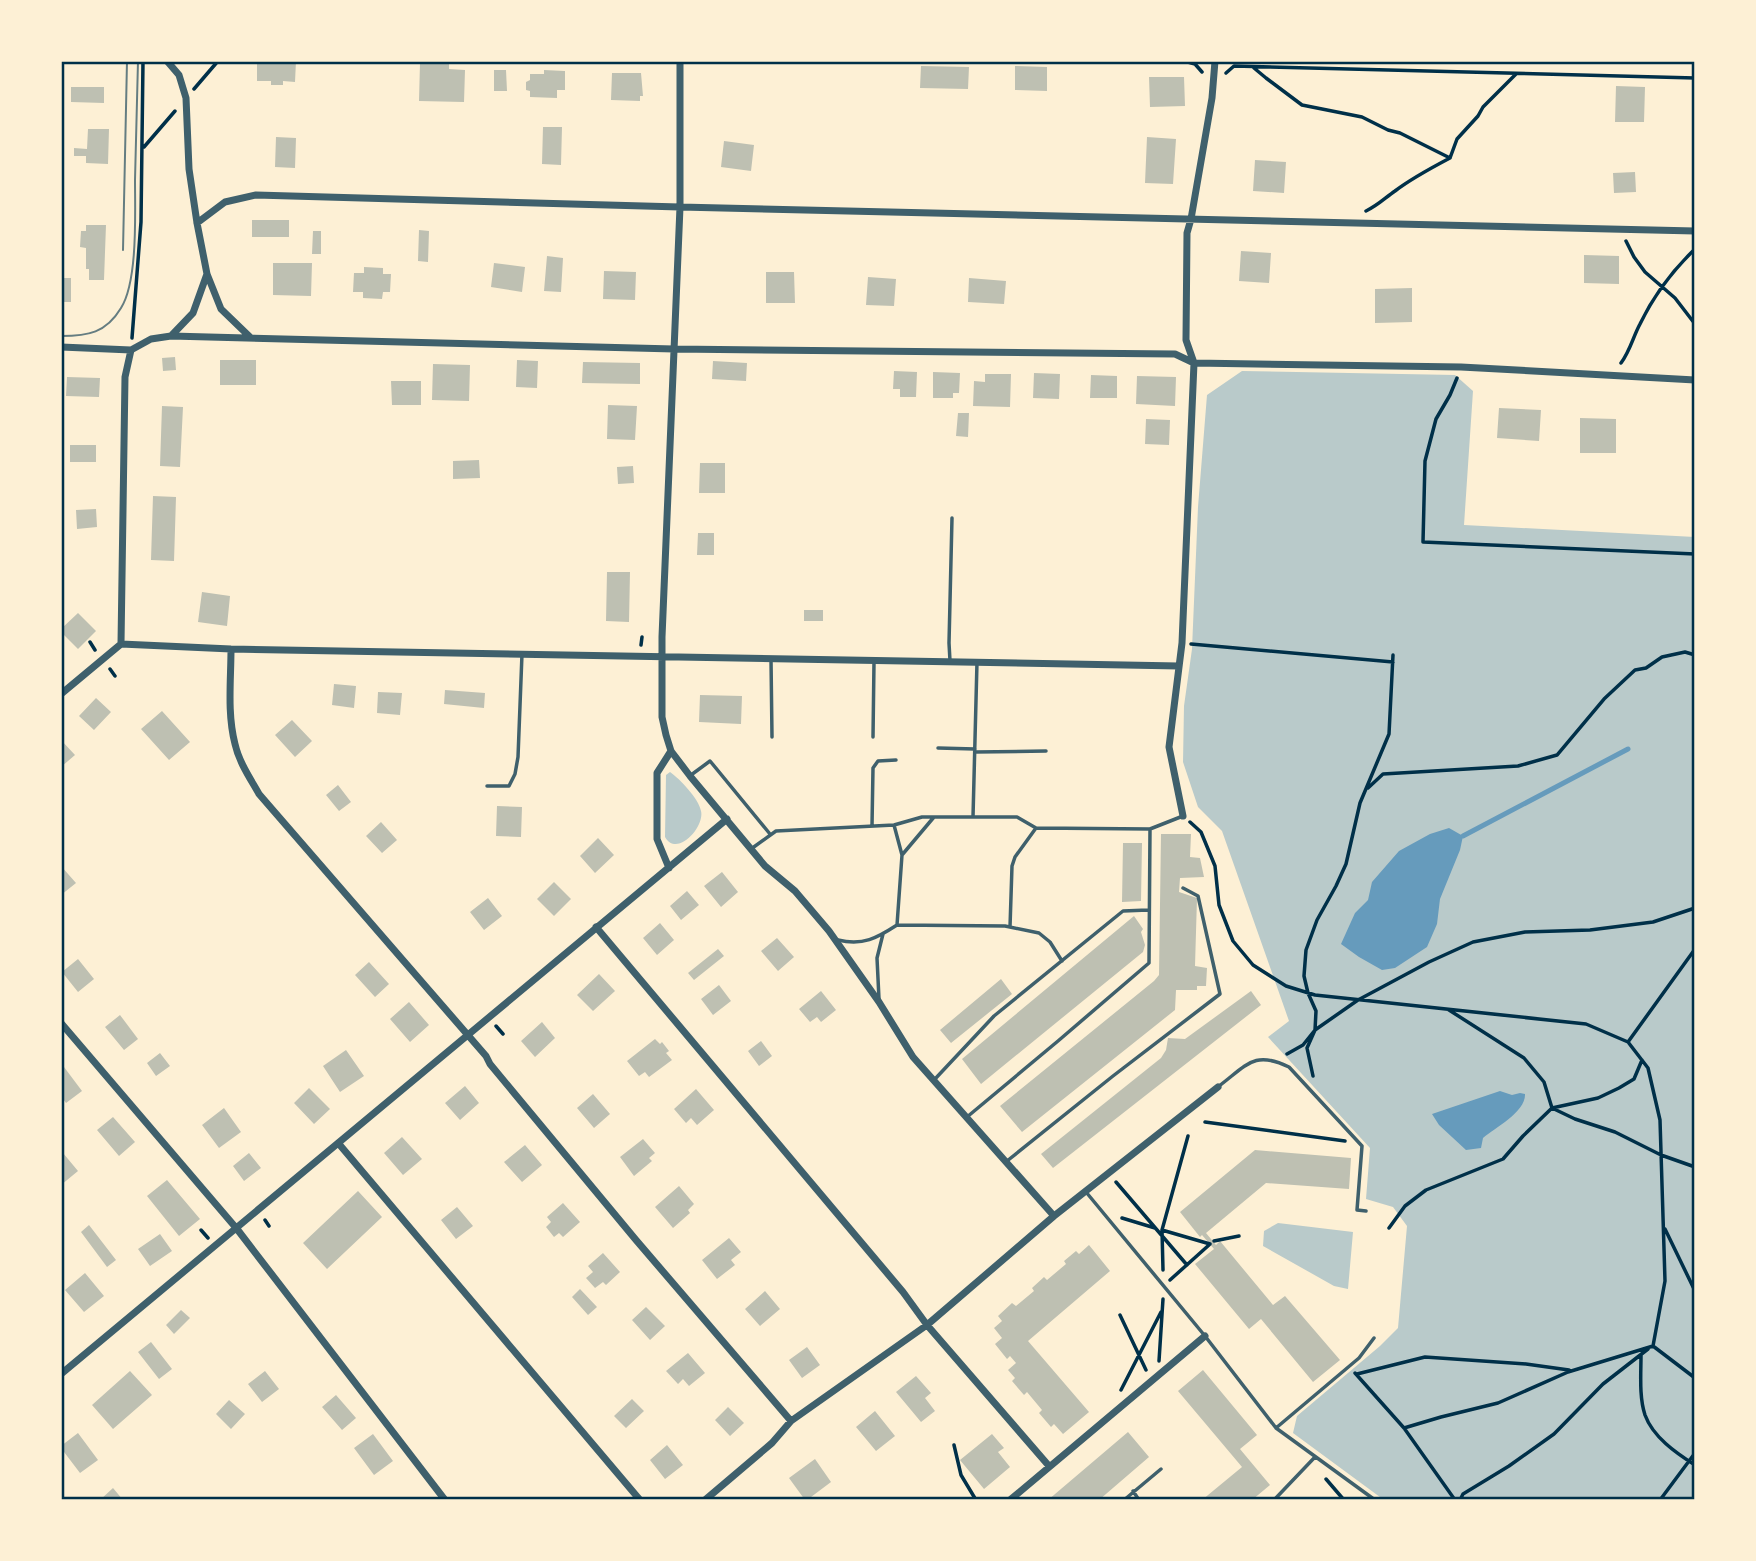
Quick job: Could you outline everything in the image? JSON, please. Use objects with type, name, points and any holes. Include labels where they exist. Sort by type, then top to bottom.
[{"type":"street","points":[[167,61],[178,75],[186,98],[189,169],[207,274],[221,309],[250,338]]},
{"type":"street","points":[[680,61],[680,207],[662,657],[662,717],[671,751],[765,866],[795,891],[835,939],[913,1057],[1054,1216]]},
{"type":"street","points":[[1183,816],[1169,747],[1182,643],[1194,362],[1186,340],[1185,319],[1188,233],[1212,98],[1215,61]]},
{"type":"street","points":[[197,223],[225,202],[256,195],[1695,231]]},
{"type":"street","points":[[171,336],[193,313],[207,274]]},
{"type":"street","points":[[61,347],[131,350],[151,339],[171,336],[674,349],[1175,354],[1194,362],[1461,367],[1695,380]]},
{"type":"street","points":[[121,645],[125,377],[131,350]]},
{"type":"street","points":[[61,694],[121,645],[1179,666]]},
{"type":"street","points":[[231,649],[230,717],[234,743],[239,758],[259,794],[486,1056],[489,1064],[636,1240],[792,1421]]},
{"type":"street","points":[[669,868],[657,839],[657,773],[671,751]]},
{"type":"street","points":[[61,1374],[727,819]]},
{"type":"street","points":[[596,928],[894,1281],[927,1325],[1049,1466]]},
{"type":"street","points":[[61,1023],[237,1229],[445,1500]]},
{"type":"street","points":[[705,1500],[772,1443],[792,1421],[927,1325],[1054,1216],[1218,1087]]},
{"type":"street","points":[[339,1144],[640,1500]]},
{"type":"street","points":[[1010,1500],[1205,1336]]},
{"type":"lane","points":[[950,661],[952,518]]},
{"type":"lane","points":[[487,786],[509,786],[515,774],[523,654]]},
{"type":"lane","points":[[771,659],[772,737]]},
{"type":"lane","points":[[873,737],[874,660]]},
{"type":"lane","points":[[973,817],[977,662]]},
{"type":"lane","points":[[938,748],[1046,751]]},
{"type":"lane","points":[[872,826],[873,768],[878,761],[895,760]]},
{"type":"lane","points":[[690,776],[710,761],[770,834]]},
{"type":"lane","points":[[751,849],[776,831],[894,825],[922,817],[1017,817],[1036,828],[1150,829],[1183,816]]},
{"type":"lane","points":[[902,855],[934,817]]},
{"type":"lane","points":[[894,825],[902,855],[897,925]]},
{"type":"lane","points":[[1010,927],[1014,857],[1036,828]]},
{"type":"lane","points":[[966,1118],[1149,963],[1150,829]]},
{"type":"lane","points":[[1005,1163],[1220,993],[1198,896],[1183,888]]},
{"type":"lane","points":[[934,1079],[994,1016],[1123,911],[1148,910]]},
{"type":"lane","points":[[835,939],[850,943],[862,942],[897,925],[1010,927],[1039,933],[1050,942],[1062,961]]},
{"type":"lane","points":[[879,1002],[877,958],[883,934]]},
{"type":"lane","points":[[1218,1087],[1252,1060],[1274,1060],[1289,1067],[1362,1146],[1357,1210],[1366,1211]]},
{"type":"lane","points":[[1085,1191],[1205,1336],[1276,1429],[1375,1500]]},
{"type":"lane","points":[[1276,1429],[1359,1358],[1374,1338]]},
{"type":"lane","points":[[1274,1500],[1315,1457]]},
{"type":"lane","points":[[1124,1500],[1161,1469]]},
{"type":"lane","points":[[1133,1491],[1139,1500]]},
{"type":"path","points":[[131,350],[141,222],[143,61]]},
{"type":"path","points":[[1184,61],[1195,64],[1204,74]]},
{"type":"path","points":[[1225,74],[1234,66],[1246,64],[1695,78]]},
{"type":"path","points":[[1253,66],[1302,105],[1362,117],[1450,158]]},
{"type":"path","points":[[1366,211],[1377,206],[1416,176],[1450,158],[1457,139],[1483,107],[1517,73]]},
{"type":"path","points":[[1615,229],[1627,241],[1645,272],[1675,298],[1695,324]]},
{"type":"path","points":[[1612,375],[1626,357],[1639,324],[1661,286],[1695,249]]},
{"type":"path","points":[[1461,367],[1450,395],[1436,419],[1425,461],[1423,542],[1695,554]]},
{"type":"path","points":[[641,645],[642,637]]},
{"type":"path","points":[[90,642],[96,651]]},
{"type":"path","points":[[1182,643],[1393,662]]},
{"type":"path","points":[[1366,790],[1383,774],[1518,766],[1558,755],[1604,699],[1635,670],[1646,668],[1661,657],[1685,652],[1695,655]]},
{"type":"path","points":[[1324,1104],[1312,1074],[1307,1048],[1315,1030],[1316,1011],[1304,976],[1306,950],[1317,919],[1346,864],[1360,803],[1389,734],[1393,655]]},
{"type":"path","points":[[108,667],[116,676]]},
{"type":"path","points":[[1183,816],[1201,832],[1206,843],[1214,866],[1219,905],[1233,941],[1253,965],[1286,986],[1308,993],[1358,1000],[1586,1024],[1628,1042],[1648,1068],[1660,1120],[1665,1281],[1653,1346],[1603,1384],[1554,1434],[1463,1494],[1460,1500]]},
{"type":"path","points":[[1274,1060],[1303,1045],[1315,1030],[1358,1000],[1473,942],[1525,932],[1590,930],[1653,922],[1695,908]]},
{"type":"path","points":[[1628,1042],[1695,949]]},
{"type":"path","points":[[1447,1009],[1524,1058],[1544,1082],[1552,1108],[1695,1167]]},
{"type":"path","points":[[496,1026],[503,1034]]},
{"type":"path","points":[[1389,1228],[1405,1206],[1426,1190],[1503,1159],[1552,1108],[1598,1098],[1634,1079],[1642,1060]]},
{"type":"path","points":[[1205,1122],[1360,1143]]},
{"type":"path","points":[[1155,1378],[1164,1286],[1162,1230],[1188,1136]]},
{"type":"path","points":[[1108,1172],[1187,1265]]},
{"type":"path","points":[[1102,1212],[1210,1244],[1164,1286]]},
{"type":"path","points":[[265,1220],[269,1226]]},
{"type":"path","points":[[1664,1227],[1695,1291]]},
{"type":"path","points":[[201,1230],[208,1238]]},
{"type":"path","points":[[1214,1241],[1239,1236]]},
{"type":"path","points":[[1118,1397],[1162,1311]]},
{"type":"path","points":[[1120,1315],[1139,1354],[1155,1378]]},
{"type":"path","points":[[1404,1428],[1441,1416],[1498,1404],[1573,1370],[1653,1346]]},
{"type":"path","points":[[1653,1346],[1695,1378]]},
{"type":"path","points":[[1641,1355],[1641,1386],[1646,1415],[1660,1438],[1695,1465]]},
{"type":"path","points":[[1357,1374],[1425,1357],[1573,1370]]},
{"type":"path","points":[[1349,1366],[1404,1428],[1455,1500]]},
{"type":"path","points":[[954,1446],[961,1475],[976,1500]]},
{"type":"path","points":[[1660,1500],[1695,1453]]},
{"type":"path","points":[[1311,1461],[1344,1500]]},
{"type":"shaded area","points":[[1242,371],[1455,375],[1473,391],[1464,525],[1695,537],[1695,1500],[1384,1500],[1293,1433],[1297,1416],[1398,1328],[1407,1226],[1393,1207],[1366,1199],[1370,1148],[1268,1037],[1289,1021],[1222,831],[1198,807],[1183,762],[1184,706],[1192,649],[1198,507],[1207,395]]},
{"type":"shaded area","points":[[670,772],[697,801],[701,811],[695,832],[676,844],[670,843],[665,837],[666,775]]},
{"type":"shaded area","points":[[1278,1223],[1353,1232],[1348,1289],[1334,1286],[1263,1246],[1264,1231]]},
{"type":"water","points":[[1449,828],[1463,836],[1440,899],[1437,924],[1427,947],[1395,968],[1382,970],[1341,944],[1355,913],[1368,900],[1372,882],[1399,851],[1430,834]]},
{"type":"water","points":[[1500,1091],[1512,1095],[1525,1094],[1524,1101],[1515,1113],[1483,1138],[1481,1148],[1466,1150],[1439,1125],[1432,1114]]},
{"type":"building","points":[[257,61],[296,61],[295,82],[283,81],[283,85],[271,85],[271,81],[257,81]]},
{"type":"building","points":[[420,63],[449,64],[449,69],[465,70],[464,102],[419,101]]},
{"type":"building","points":[[921,66],[969,67],[968,89],[920,88]]},
{"type":"building","points":[[1015,66],[1047,67],[1047,91],[1015,90]]},
{"type":"building","points":[[494,70],[506,70],[507,91],[494,91]]},
{"type":"building","points":[[544,70],[565,71],[565,90],[557,90],[557,98],[530,97],[530,91],[526,90],[530,74],[544,74]]},
{"type":"building","points":[[612,73],[641,73],[643,96],[640,96],[640,101],[611,100]]},
{"type":"building","points":[[1149,77],[1184,77],[1185,106],[1150,107]]},
{"type":"building","points":[[1616,86],[1645,87],[1644,122],[1615,122]]},
{"type":"building","points":[[71,87],[104,87],[104,103],[71,102]]},
{"type":"building","points":[[543,127],[562,127],[561,165],[542,164]]},
{"type":"building","points":[[88,129],[109,129],[108,164],[86,163],[86,156],[74,156],[74,148],[87,149]]},
{"type":"building","points":[[276,137],[296,138],[295,168],[275,167]]},
{"type":"building","points":[[1147,137],[1176,139],[1173,184],[1145,183]]},
{"type":"building","points":[[724,141],[754,145],[751,171],[721,167]]},
{"type":"building","points":[[1255,160],[1286,162],[1284,193],[1253,191]]},
{"type":"building","points":[[1635,172],[1636,192],[1614,193],[1613,173]]},
{"type":"building","points":[[252,220],[289,220],[289,237],[252,237]]},
{"type":"building","points":[[86,225],[106,225],[104,280],[89,280],[86,248],[80,247],[81,231],[86,231]]},
{"type":"building","points":[[419,230],[429,231],[428,262],[418,261]]},
{"type":"building","points":[[313,231],[321,231],[321,254],[312,254]]},
{"type":"building","points":[[1241,251],[1271,253],[1269,283],[1239,281]]},
{"type":"building","points":[[1584,255],[1619,256],[1619,284],[1584,283]]},
{"type":"building","points":[[547,256],[563,258],[561,292],[544,291]]},
{"type":"building","points":[[273,263],[312,263],[311,296],[273,295]]},
{"type":"building","points":[[494,263],[525,267],[522,292],[491,287]]},
{"type":"building","points":[[364,267],[383,268],[383,274],[391,274],[390,292],[383,292],[382,299],[363,298],[363,292],[353,292],[354,273],[364,273]]},
{"type":"building","points":[[604,271],[636,272],[635,300],[603,299]]},
{"type":"building","points":[[766,272],[794,272],[795,303],[766,303]]},
{"type":"building","points":[[868,277],[896,279],[894,306],[866,305]]},
{"type":"building","points":[[61,278],[71,278],[71,302],[61,302]]},
{"type":"building","points":[[969,278],[1006,281],[1004,304],[968,302]]},
{"type":"building","points":[[1412,288],[1412,322],[1375,323],[1375,289]]},
{"type":"building","points":[[175,357],[176,370],[163,371],[162,358]]},
{"type":"building","points":[[220,360],[256,360],[256,385],[220,385]]},
{"type":"building","points":[[517,360],[538,361],[537,388],[516,387]]},
{"type":"building","points":[[713,361],[747,363],[746,381],[712,379]]},
{"type":"building","points":[[583,362],[640,363],[640,384],[582,383]]},
{"type":"building","points":[[433,364],[470,365],[469,401],[432,400]]},
{"type":"building","points":[[894,371],[917,372],[916,397],[900,397],[900,389],[893,389]]},
{"type":"building","points":[[933,372],[960,373],[959,393],[953,393],[953,398],[933,398]]},
{"type":"building","points":[[1034,373],[1060,374],[1059,399],[1033,398]]},
{"type":"building","points":[[985,374],[1011,374],[1010,407],[973,406],[974,381],[985,382]]},
{"type":"building","points":[[1091,375],[1117,376],[1117,398],[1090,398]]},
{"type":"building","points":[[1137,376],[1176,377],[1175,406],[1136,404]]},
{"type":"building","points":[[67,377],[100,378],[99,397],[66,396]]},
{"type":"building","points":[[391,381],[421,381],[421,405],[392,405]]},
{"type":"building","points":[[608,405],[637,406],[635,440],[607,439]]},
{"type":"building","points":[[162,406],[183,407],[180,467],[160,466]]},
{"type":"building","points":[[1499,408],[1541,410],[1539,441],[1497,438]]},
{"type":"building","points":[[958,413],[969,413],[968,437],[956,436]]},
{"type":"building","points":[[1580,418],[1616,419],[1616,453],[1580,453]]},
{"type":"building","points":[[1146,419],[1170,420],[1169,445],[1145,444]]},
{"type":"building","points":[[70,445],[96,445],[96,462],[70,462]]},
{"type":"building","points":[[479,460],[480,478],[453,479],[453,461]]},
{"type":"building","points":[[700,463],[725,463],[725,493],[699,493]]},
{"type":"building","points":[[633,466],[634,483],[618,484],[617,467]]},
{"type":"building","points":[[153,496],[176,497],[174,561],[151,560]]},
{"type":"building","points":[[96,509],[97,527],[77,529],[76,510]]},
{"type":"building","points":[[698,533],[714,533],[714,555],[697,555]]},
{"type":"building","points":[[607,572],[630,572],[629,622],[606,621]]},
{"type":"building","points":[[202,592],[230,596],[227,626],[198,622]]},
{"type":"building","points":[[804,610],[823,610],[823,621],[804,621]]},
{"type":"building","points":[[78,613],[96,631],[78,649],[61,629]]},
{"type":"building","points":[[334,684],[356,686],[354,708],[332,705]]},
{"type":"building","points":[[445,690],[485,693],[484,708],[444,704]]},
{"type":"building","points":[[378,692],[402,693],[400,715],[377,713]]},
{"type":"building","points":[[700,695],[742,696],[741,724],[699,722]]},
{"type":"building","points":[[96,698],[111,712],[94,730],[79,716]]},
{"type":"building","points":[[162,711],[190,742],[169,760],[141,729]]},
{"type":"building","points":[[292,720],[312,741],[295,757],[275,735]]},
{"type":"building","points":[[61,740],[75,755],[61,767]]},
{"type":"building","points":[[338,785],[351,802],[339,811],[326,795]]},
{"type":"building","points":[[497,806],[522,807],[521,837],[496,836]]},
{"type":"building","points":[[381,822],[397,840],[382,853],[366,836]]},
{"type":"building","points":[[1161,834],[1191,834],[1190,857],[1200,858],[1204,877],[1180,878],[1179,892],[1197,898],[1195,966],[1207,968],[1206,986],[1197,986],[1197,990],[1176,990],[1175,1010],[1022,1132],[1000,1106],[1159,975]]},
{"type":"building","points":[[598,838],[614,855],[595,873],[580,856]]},
{"type":"building","points":[[1123,843],[1142,843],[1141,901],[1122,902]]},
{"type":"building","points":[[61,866],[76,883],[61,895]]},
{"type":"building","points":[[722,872],[738,892],[721,907],[704,886]]},
{"type":"building","points":[[554,882],[571,899],[554,916],[537,899]]},
{"type":"building","points":[[687,891],[699,905],[681,920],[670,906]]},
{"type":"building","points":[[488,898],[502,916],[484,930],[470,912]]},
{"type":"building","points":[[1134,916],[1143,929],[1143,952],[981,1084],[962,1059]]},
{"type":"building","points":[[660,923],[674,940],[657,955],[643,938]]},
{"type":"building","points":[[777,938],[794,957],[778,971],[761,951]]},
{"type":"building","points":[[718,949],[724,956],[694,980],[688,973]]},
{"type":"building","points":[[78,959],[94,979],[78,992],[62,972]]},
{"type":"building","points":[[369,962],[389,984],[375,997],[355,975]]},
{"type":"building","points":[[599,974],[615,991],[593,1011],[577,995]]},
{"type":"building","points":[[1001,979],[1012,994],[951,1043],[940,1030]]},
{"type":"building","points":[[719,985],[731,1001],[713,1015],[701,999]]},
{"type":"building","points":[[821,991],[836,1010],[821,1022],[817,1017],[810,1022],[799,1009]]},
{"type":"building","points":[[1251,991],[1261,1005],[1053,1168],[1041,1154],[1161,1058],[1168,1038],[1185,1039]]},
{"type":"building","points":[[409,1002],[429,1025],[410,1042],[390,1019]]},
{"type":"building","points":[[120,1015],[138,1039],[124,1050],[105,1027]]},
{"type":"building","points":[[542,1022],[555,1038],[535,1057],[521,1041]]},
{"type":"building","points":[[655,1039],[660,1044],[662,1042],[672,1060],[649,1077],[645,1072],[639,1076],[627,1061]]},
{"type":"building","points":[[761,1041],[772,1056],[759,1066],[748,1051]]},
{"type":"building","points":[[346,1050],[364,1076],[340,1092],[323,1066]]},
{"type":"building","points":[[160,1053],[170,1066],[156,1076],[147,1063]]},
{"type":"building","points":[[61,1063],[82,1091],[66,1103],[61,1096]]},
{"type":"building","points":[[465,1086],[479,1103],[460,1120],[445,1103]]},
{"type":"building","points":[[309,1088],[330,1109],[314,1124],[294,1103]]},
{"type":"building","points":[[696,1089],[714,1110],[697,1125],[691,1118],[686,1123],[674,1109]]},
{"type":"building","points":[[593,1094],[610,1114],[594,1128],[577,1108]]},
{"type":"building","points":[[224,1108],[241,1132],[219,1148],[202,1125]]},
{"type":"building","points":[[113,1117],[135,1142],[119,1156],[97,1130]]},
{"type":"building","points":[[402,1137],[422,1159],[403,1175],[384,1153]]},
{"type":"building","points":[[643,1139],[655,1153],[649,1158],[652,1161],[634,1176],[620,1157]]},
{"type":"building","points":[[525,1145],[542,1165],[522,1182],[504,1162]]},
{"type":"building","points":[[1255,1150],[1351,1158],[1349,1189],[1266,1183],[1206,1233],[1216,1245],[1220,1241],[1273,1305],[1285,1296],[1340,1360],[1313,1382],[1261,1319],[1249,1329],[1195,1264],[1214,1249],[1202,1235],[1200,1237],[1180,1212]]},
{"type":"building","points":[[63,1153],[78,1171],[61,1185],[61,1155]]},
{"type":"building","points":[[249,1153],[261,1168],[244,1181],[233,1166]]},
{"type":"building","points":[[167,1180],[200,1219],[179,1236],[147,1196]]},
{"type":"building","points":[[679,1186],[694,1204],[688,1210],[690,1213],[673,1228],[655,1207]]},
{"type":"building","points":[[358,1191],[382,1217],[327,1269],[303,1243]]},
{"type":"building","points":[[563,1203],[580,1222],[563,1237],[559,1233],[554,1237],[546,1227],[551,1222],[547,1217]]},
{"type":"building","points":[[457,1207],[473,1226],[456,1239],[441,1220]]},
{"type":"building","points":[[89,1225],[116,1260],[107,1267],[81,1232]]},
{"type":"building","points":[[160,1234],[172,1251],[150,1266],[138,1249]]},
{"type":"building","points":[[729,1238],[741,1252],[731,1260],[735,1265],[717,1279],[702,1260]]},
{"type":"building","points":[[1089,1245],[1110,1271],[1028,1341],[1089,1412],[1063,1434],[1054,1424],[1051,1427],[1039,1413],[1042,1410],[1027,1392],[1024,1395],[1012,1381],[1015,1378],[1008,1370],[1016,1363],[1010,1356],[1007,1359],[995,1344],[1002,1338],[994,1328],[1002,1321],[998,1316],[1012,1303],[1016,1306],[1034,1291],[1032,1288],[1044,1277],[1047,1280],[1066,1264],[1064,1261],[1076,1251],[1079,1254]]},
{"type":"building","points":[[603,1253],[620,1272],[606,1285],[603,1282],[595,1288],[586,1278],[593,1272],[588,1266]]},
{"type":"building","points":[[85,1273],[104,1296],[84,1312],[65,1290]]},
{"type":"building","points":[[580,1289],[597,1307],[588,1315],[572,1297]]},
{"type":"building","points":[[765,1291],[780,1309],[760,1326],[745,1309]]},
{"type":"building","points":[[646,1307],[665,1326],[650,1340],[632,1320]]},
{"type":"building","points":[[181,1310],[190,1318],[174,1334],[166,1325]]},
{"type":"building","points":[[151,1342],[172,1369],[159,1379],[138,1352]]},
{"type":"building","points":[[807,1347],[820,1365],[802,1378],[789,1360]]},
{"type":"building","points":[[688,1353],[705,1373],[689,1386],[683,1379],[678,1384],[666,1371]]},
{"type":"building","points":[[1203,1370],[1257,1435],[1240,1449],[1270,1485],[1252,1500],[1202,1500],[1242,1467],[1178,1391]]},
{"type":"building","points":[[130,1371],[152,1395],[113,1429],[92,1405]]},
{"type":"building","points":[[265,1371],[279,1389],[262,1402],[248,1384]]},
{"type":"building","points":[[916,1376],[931,1393],[925,1398],[935,1411],[921,1422],[896,1392]]},
{"type":"building","points":[[336,1395],[356,1418],[342,1430],[322,1407]]},
{"type":"building","points":[[632,1399],[644,1411],[626,1428],[614,1416]]},
{"type":"building","points":[[229,1400],[245,1414],[231,1429],[216,1414]]},
{"type":"building","points":[[728,1407],[744,1423],[730,1436],[715,1420]]},
{"type":"building","points":[[875,1411],[895,1436],[876,1451],[856,1427]]},
{"type":"building","points":[[1128,1432],[1149,1457],[1099,1500],[1048,1500]]},
{"type":"building","points":[[78,1433],[98,1460],[80,1473],[61,1448]]},
{"type":"building","points":[[373,1434],[393,1461],[374,1475],[354,1448]]},
{"type":"building","points":[[992,1434],[1004,1448],[998,1452],[1010,1467],[984,1489],[960,1460]]},
{"type":"building","points":[[667,1445],[683,1465],[665,1479],[650,1460]]},
{"type":"building","points":[[815,1459],[831,1482],[805,1500],[789,1478]]},
{"type":"building","points":[[113,1488],[123,1500],[100,1500]]},
{"type":"waterway","points":[[1463,836],[1628,749]]},
{"type":"tram line","points":[[123,250],[127,61]]},
{"type":"tram line","points":[[61,336],[88,334],[103,328],[121,308],[126,296],[134,246],[138,61]]}]
